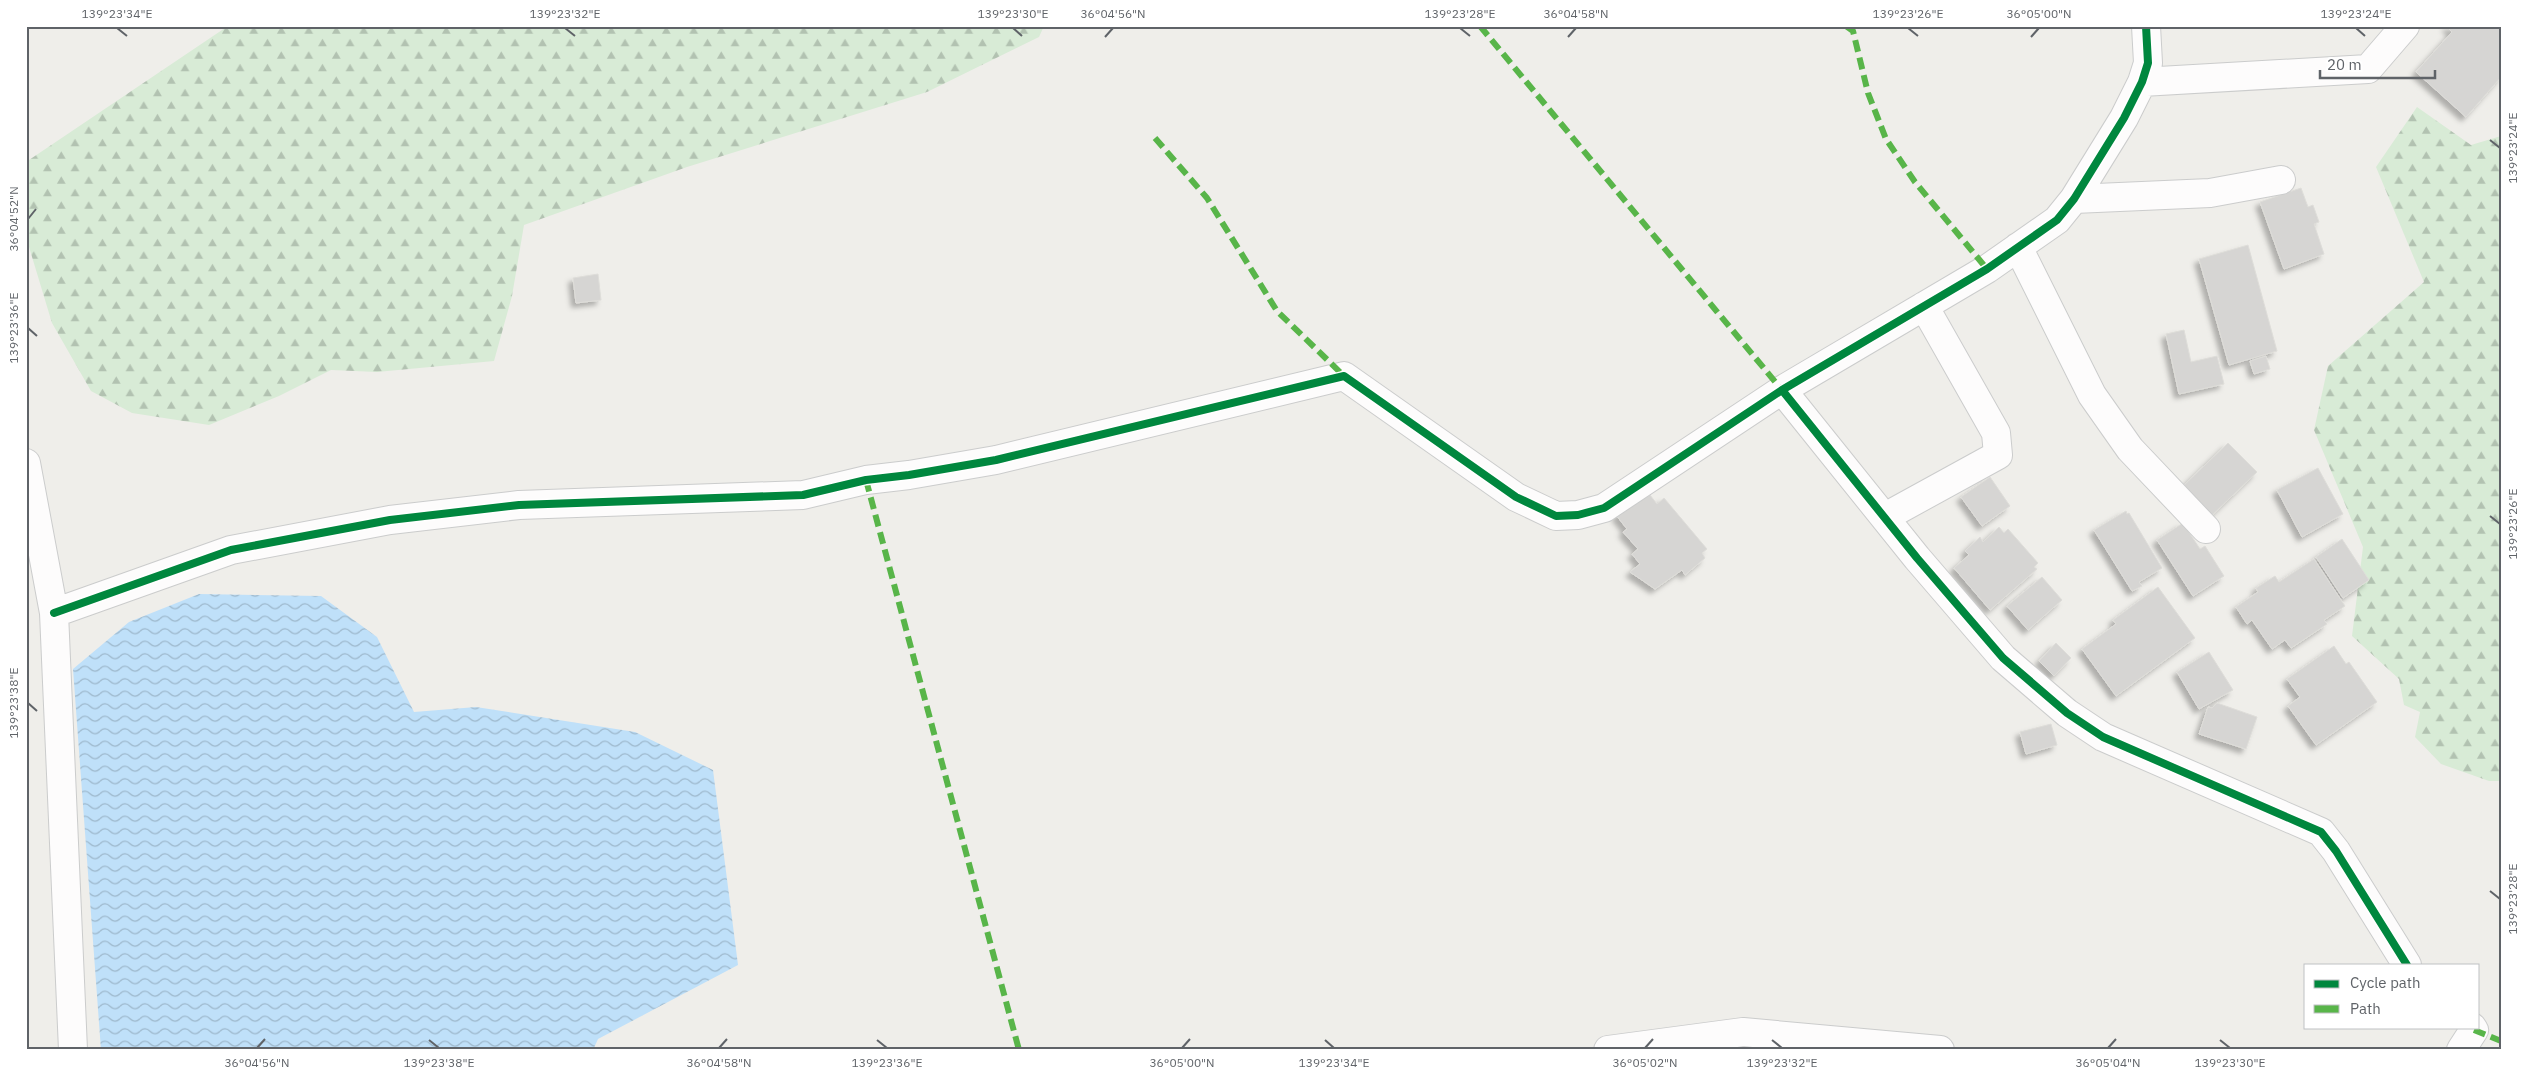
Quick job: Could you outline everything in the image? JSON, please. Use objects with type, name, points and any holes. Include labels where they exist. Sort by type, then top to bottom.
[{"type":"street","points":[[54,613],[231,550],[380,522],[519,505],[803,495],[866,480],[909,475],[996,460],[1344,376],[1516,496],[1556,516],[1578,515],[1604,508],[1782,390],[1987,268],[2057,220],[2074,199],[2124,118],[2142,82],[2148,63],[2146,26]]},
{"type":"street","points":[[2142,82],[2368,69],[2405,26]]},
{"type":"street","points":[[2074,199],[2210,193],[2281,180]]},
{"type":"street","points":[[2018,247],[2092,395],[2130,449],[2206,529]]},
{"type":"street","points":[[1885,517],[1998,455],[1996,433],[1924,306]]},
{"type":"street","points":[[1782,390],[2003,658],[2067,714],[2103,737],[2321,832],[2336,851],[2406,964]]},
{"type":"street","points":[[26,463],[54,613],[73,1050]]},
{"type":"street","points":[[2461,1050],[2474,1030],[2473,1028]]},
{"type":"street","points":[[1608,1050],[1743,1032],[1940,1050]]},
{"type":"green space","points":[[228,26],[1044,26],[1039,37],[927,92],[687,167],[524,225],[512,296],[494,361],[377,372],[331,370],[279,396],[209,425],[132,413],[91,391],[52,323],[26,237],[26,162]]},
{"type":"green space","points":[[2417,107],[2471,145],[2501,136],[2501,781],[2489,781],[2441,764],[2415,737],[2420,712],[2404,705],[2399,679],[2352,636],[2363,547],[2314,430],[2328,366],[2424,282],[2376,167]]},
{"type":"water","points":[[199,594],[321,596],[377,637],[414,712],[476,707],[635,732],[713,770],[738,965],[598,1039],[593,1050],[101,1050],[73,669],[129,622]]},
{"type":"building","points":[[2446,26],[2501,26],[2501,77],[2466,117],[2416,72],[2452,32]]},
{"type":"building","points":[[2301,188],[2308,207],[2313,205],[2319,222],[2314,224],[2324,254],[2284,269],[2260,202]]},
{"type":"building","points":[[2248,245],[2277,351],[2229,365],[2199,259]]},
{"type":"building","points":[[598,274],[601,300],[576,303],[573,278]]},
{"type":"building","points":[[2184,330],[2191,362],[2217,356],[2224,384],[2179,394],[2166,334]]},
{"type":"building","points":[[2266,356],[2270,369],[2254,374],[2250,361]]},
{"type":"building","points":[[2228,443],[2257,472],[2208,519],[2179,490]]},
{"type":"building","points":[[2318,468],[2343,514],[2302,537],[2277,490]]},
{"type":"building","points":[[1990,477],[2010,506],[1982,526],[1961,497]]},
{"type":"building","points":[[1650,495],[1657,504],[1664,498],[1707,549],[1702,553],[1705,558],[1685,575],[1682,570],[1655,589],[1630,572],[1640,564],[1632,554],[1638,549],[1623,532],[1627,529],[1616,515]]},
{"type":"building","points":[[2126,511],[2162,568],[2139,582],[2142,586],[2132,591],[2094,530]]},
{"type":"building","points":[[2183,523],[2200,549],[2205,546],[2224,576],[2193,596],[2157,540]]},
{"type":"building","points":[[1999,527],[2004,533],[2008,529],[2038,563],[2034,567],[2037,569],[1990,610],[1954,568],[1969,555],[1965,551],[1980,537],[1983,542]]},
{"type":"building","points":[[2342,539],[2369,580],[2343,598],[2316,557]]},
{"type":"building","points":[[2314,559],[2345,606],[2324,620],[2327,624],[2291,648],[2285,640],[2272,649],[2252,620],[2247,624],[2236,607],[2258,592],[2256,588],[2275,576],[2279,582]]},
{"type":"building","points":[[2042,577],[2062,600],[2028,630],[2007,606]]},
{"type":"building","points":[[2158,587],[2195,638],[2116,696],[2082,649],[2116,624],[2113,620]]},
{"type":"building","points":[[2056,643],[2071,658],[2054,676],[2039,661]]},
{"type":"building","points":[[2334,646],[2346,664],[2349,662],[2377,702],[2316,745],[2288,706],[2300,697],[2287,679]]},
{"type":"building","points":[[2209,652],[2233,690],[2199,709],[2177,672]]},
{"type":"building","points":[[2217,703],[2257,717],[2246,749],[2199,734],[2208,707],[2212,708]]},
{"type":"building","points":[[2051,724],[2057,745],[2026,754],[2020,732]]},
{"type":"marked path","points":[[1480,26],[1782,390]]},
{"type":"marked path","points":[[1846,26],[1853,31],[1868,93],[1886,139],[1915,182],[1987,269]]},
{"type":"marked path","points":[[1155,138],[1207,198],[1277,311],[1344,376]]},
{"type":"marked path","points":[[866,480],[1019,1050]]},
{"type":"marked path","points":[[2474,1030],[2501,1041]]},
{"type":"cycle path","points":[[54,613],[231,550],[390,520],[519,505],[803,495],[866,480],[909,475],[996,460],[1344,376],[1516,497],[1556,516],[1578,515],[1604,508],[1782,390],[1987,269],[2057,220],[2074,199],[2124,118],[2142,82],[2148,63],[2146,26]]},
{"type":"cycle path","points":[[1782,390],[1917,558],[2003,658],[2067,713],[2103,737],[2321,832],[2336,851],[2406,964]]}]
